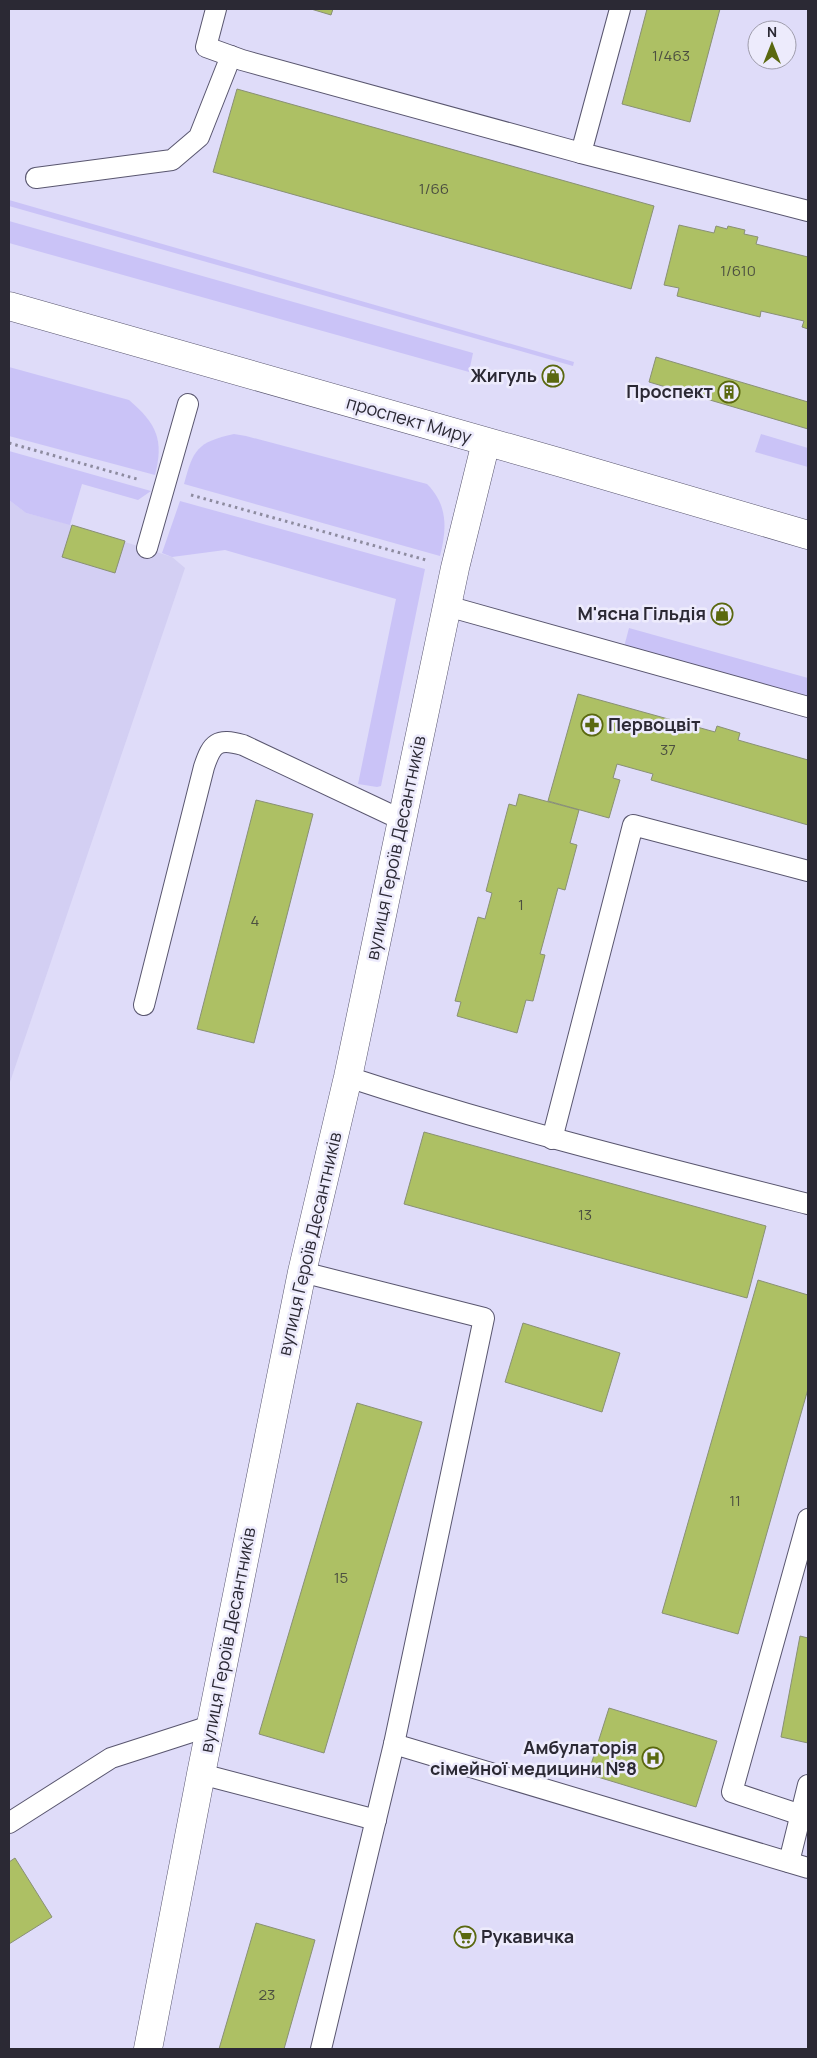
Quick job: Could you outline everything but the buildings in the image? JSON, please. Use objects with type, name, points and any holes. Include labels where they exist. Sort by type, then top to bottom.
[{"type":"street","name":"проспект Миру","points":[[9,306],[808,535]]},
{"type":"street","name":"вулиця Героїв Десантників","points":[[148,2049],[210,1726],[302,1272],[348,1077],[447,606],[486,442]]},
{"type":"lane","points":[[216,9],[206,47],[231,56],[581,153],[808,211]]},
{"type":"lane","points":[[581,153],[620,9]]},
{"type":"lane","points":[[36,178],[172,160],[199,137],[231,56]]},
{"type":"lane","points":[[147,548],[188,404]]},
{"type":"lane","points":[[447,606],[808,707]]},
{"type":"lane","points":[[144,1005],[204,767],[209,751],[218,742],[229,741],[243,745],[402,820]]},
{"type":"lane","points":[[552,1140],[633,825],[808,871]]},
{"type":"lane","points":[[348,1077],[552,1140],[808,1204]]},
{"type":"lane","points":[[302,1272],[484,1318],[394,1744],[321,2049]]},
{"type":"lane","points":[[801,1815],[732,1792],[808,1520]]},
{"type":"lane","points":[[9,1823],[111,1758],[210,1726]]},
{"type":"lane","points":[[394,1744],[808,1868]]},
{"type":"lane","points":[[201,1774],[376,1820]]},
{"type":"lane","points":[[789,1862],[808,1785]]},
{"type":"path","points":[[9,443],[429,561]]},
{"type":"shaded area","points":[[9,200],[574,362],[573,366],[9,206]]},
{"type":"shaded area","points":[[9,221],[473,353],[469,372],[9,243]]},
{"type":"shaded area","points":[[9,367],[129,400],[146,417],[156,433],[159,452],[155,475],[9,436]]},
{"type":"shaded area","points":[[234,434],[427,484],[439,500],[444,518],[444,536],[440,556],[184,484],[190,463],[198,449],[212,440]]},
{"type":"shaded area","points":[[761,434],[808,448],[808,467],[755,452]]},
{"type":"shaded area","points":[[9,451],[151,491],[138,500],[82,484],[70,525],[26,513],[9,500]]},
{"type":"shaded area","points":[[9,500],[26,513],[72,525],[172,557],[185,568],[9,1085]]},
{"type":"shaded area","points":[[180,501],[425,569],[381,786],[358,784],[396,599],[225,550],[172,557],[162,553]]},
{"type":"shaded area","points":[[629,628],[808,678],[808,698],[624,647]]},
{"type":"place","name":"Жигуль","points":[[553,376]]},
{"type":"place","name":"Проспект","points":[[729,392]]},
{"type":"place","name":"М'ясна Гільдія","points":[[722,614]]},
{"type":"place","name":"Первоцвіт","points":[[592,725]]},
{"type":"place","name":"Амбулаторія сімейної медицини №8","points":[[653,1758]]},
{"type":"place","name":"Рукавичка","points":[[465,1937]]}]
